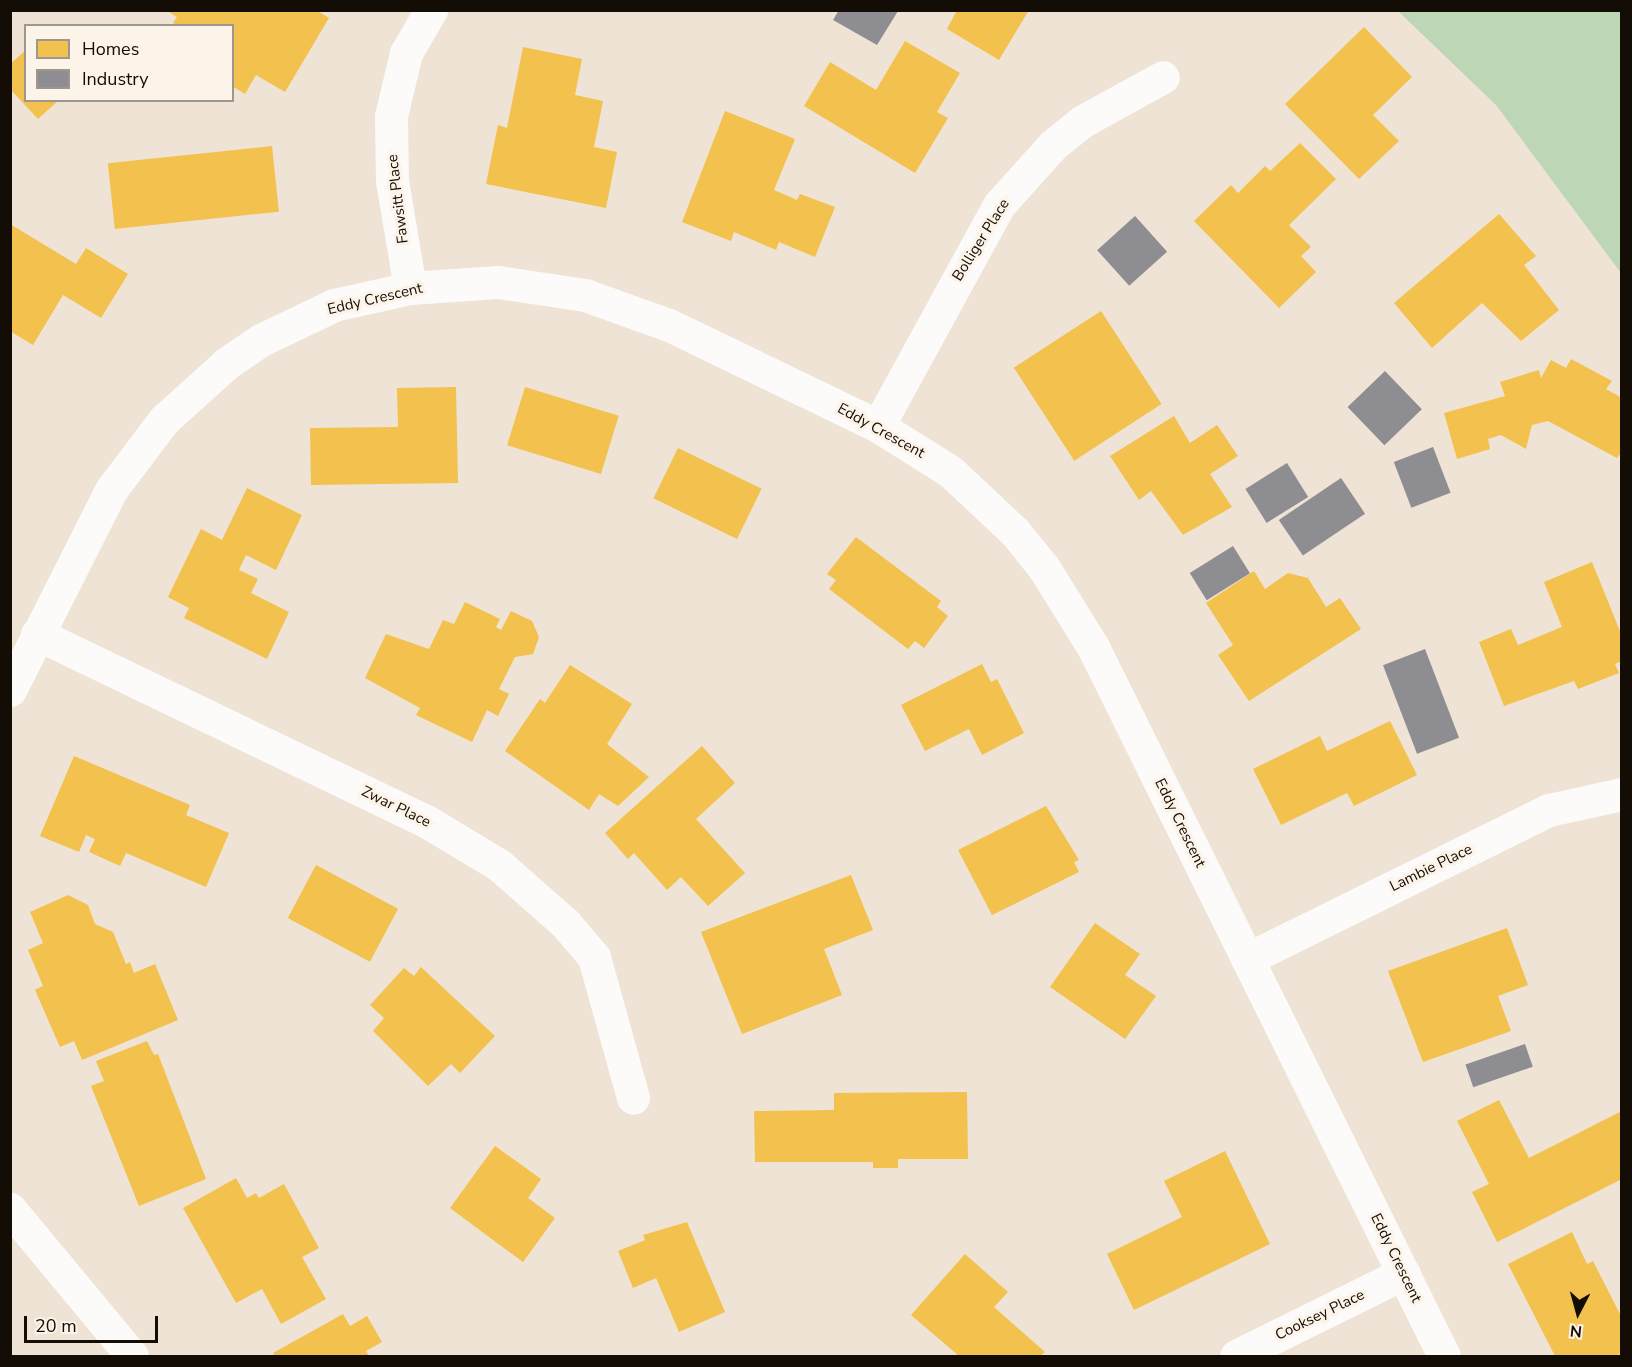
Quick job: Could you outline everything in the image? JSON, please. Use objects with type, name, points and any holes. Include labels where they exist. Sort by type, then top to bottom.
[{"type":"street","name":"Fawsitt Place","points":[[410,288],[392,181],[391,116],[406,53],[431,10]]},
{"type":"street","name":"Bolliger Place","points":[[878,426],[999,205],[1053,145],[1075,127],[1163,76]]},
{"type":"street","name":"Eddy Crescent","points":[[10,690],[111,490],[164,420],[227,363],[261,340],[334,305],[410,288],[498,282],[585,294],[669,325],[878,426],[951,472],[1015,532],[1044,568],[1093,647],[1444,1356]]},
{"type":"street","name":"Zwar Place","points":[[38,634],[426,821],[500,865],[565,923],[594,957],[633,1098]]},
{"type":"street","name":"Lambie Place","points":[[1247,959],[1549,810],[1622,794]]},
{"type":"street","points":[[10,1209],[132,1356]]},
{"type":"street","name":"Cooksey Place","points":[[1236,1356],[1404,1273]]},
{"type":"green space","points":[[1398,11],[1621,11],[1621,273],[1496,105]]},
{"type":"building: Homes","points":[[166,10],[316,10],[329,18],[285,92],[256,75],[245,94],[234,87],[234,24],[175,24],[173,23],[177,17]]},
{"type":"building: Homes","points":[[957,10],[1029,10],[999,60],[947,29]]},
{"type":"building: Homes","points":[[1364,27],[1412,77],[1373,115],[1399,141],[1359,179],[1285,104]]},
{"type":"building: Homes","points":[[905,41],[960,73],[937,112],[948,118],[915,173],[804,106],[830,62],[876,90]]},
{"type":"building: Homes","points":[[523,47],[582,59],[575,95],[603,101],[594,147],[617,152],[606,208],[486,184],[498,125],[507,128]]},
{"type":"building: Homes","points":[[24,52],[24,102],[57,102],[38,119],[10,89],[10,64]]},
{"type":"building: Homes","points":[[725,111],[795,139],[774,190],[797,200],[800,194],[835,207],[815,257],[779,242],[776,250],[734,232],[731,241],[682,222]]},
{"type":"building: Homes","points":[[1300,143],[1336,179],[1289,225],[1311,247],[1301,256],[1316,272],[1279,308],[1194,221],[1231,185],[1238,193],[1265,166],[1270,171]]},
{"type":"building: Homes","points":[[272,146],[279,212],[115,229],[108,163]]},
{"type":"building: Homes","points":[[1499,214],[1536,256],[1524,265],[1559,310],[1521,341],[1482,303],[1432,348],[1394,303]]},
{"type":"building: Homes","points":[[10,224],[76,264],[86,248],[128,274],[101,318],[63,295],[33,345],[10,331]]},
{"type":"building: Homes","points":[[1101,311],[1161,404],[1074,461],[1014,368]]},
{"type":"building: Homes","points":[[1571,359],[1612,381],[1606,389],[1622,398],[1622,451],[1617,458],[1548,421],[1532,425],[1526,449],[1501,435],[1488,439],[1490,449],[1457,459],[1444,413],[1505,396],[1500,382],[1539,370],[1541,378],[1551,360],[1566,368]]},
{"type":"building: Homes","points":[[456,387],[458,483],[311,485],[310,428],[398,427],[397,388]]},
{"type":"building: Homes","points":[[525,387],[619,416],[601,474],[507,445]]},
{"type":"building: Homes","points":[[1174,416],[1190,443],[1217,425],[1238,456],[1210,474],[1232,507],[1183,535],[1151,491],[1139,500],[1110,456]]},
{"type":"building: Homes","points":[[678,448],[762,489],[737,539],[653,498]]},
{"type":"building: Homes","points":[[247,488],[302,515],[276,570],[246,555],[239,570],[258,579],[251,593],[289,612],[267,659],[184,618],[189,608],[168,597],[201,529],[222,540]]},
{"type":"building: Homes","points":[[856,537],[941,601],[937,607],[948,616],[924,648],[915,641],[908,649],[829,589],[836,580],[827,574]]},
{"type":"building: Homes","points":[[1592,562],[1622,636],[1622,661],[1615,664],[1619,673],[1578,689],[1574,681],[1504,706],[1479,642],[1511,629],[1518,645],[1562,627],[1544,582]]},
{"type":"building: Homes","points":[[1254,571],[1265,589],[1288,573],[1308,578],[1326,607],[1340,598],[1361,629],[1249,701],[1218,655],[1233,645],[1206,603]]},
{"type":"building: Homes","points":[[465,602],[500,619],[496,627],[501,630],[511,611],[532,621],[539,637],[533,654],[515,657],[499,689],[509,694],[498,716],[487,710],[472,742],[416,715],[420,708],[365,678],[386,634],[429,649],[443,620],[454,624]]},
{"type":"building: Homes","points":[[982,664],[991,682],[997,679],[1024,733],[982,755],[969,729],[925,751],[901,705]]},
{"type":"building: Homes","points":[[570,665],[632,704],[607,744],[649,777],[618,806],[599,794],[589,810],[505,751],[540,699],[545,703]]},
{"type":"building: Homes","points":[[1390,721],[1417,775],[1354,806],[1347,793],[1281,825],[1253,769],[1320,736],[1327,751]]},
{"type":"building: Homes","points":[[702,746],[735,783],[696,819],[745,873],[708,906],[681,877],[667,890],[634,853],[628,859],[605,833]]},
{"type":"building: Homes","points":[[74,756],[190,805],[186,815],[229,833],[206,887],[126,853],[120,866],[89,852],[95,839],[86,835],[79,852],[40,836]]},
{"type":"building: Homes","points":[[1046,806],[1079,860],[1074,862],[1079,872],[992,915],[958,850]]},
{"type":"building: Homes","points":[[316,865],[398,909],[370,962],[288,918]]},
{"type":"building: Homes","points":[[851,875],[873,930],[824,949],[842,995],[742,1034],[701,932]]},
{"type":"building: Homes","points":[[68,895],[88,905],[95,924],[113,932],[126,964],[130,962],[134,973],[155,964],[178,1020],[82,1060],[74,1041],[60,1047],[35,990],[43,986],[28,950],[43,943],[30,912]]},
{"type":"building: Homes","points":[[1095,923],[1140,954],[1125,975],[1156,996],[1125,1039],[1050,987]]},
{"type":"building: Homes","points":[[1507,928],[1528,985],[1498,996],[1511,1031],[1423,1062],[1388,971]]},
{"type":"building: Homes","points":[[421,967],[495,1036],[460,1073],[451,1064],[428,1086],[373,1031],[384,1018],[370,1005],[404,968],[414,976]]},
{"type":"building: Homes","points":[[147,1041],[154,1055],[158,1054],[206,1179],[139,1206],[91,1086],[104,1081],[96,1061]]},
{"type":"building: Homes","points":[[967,1092],[968,1159],[898,1159],[898,1168],[873,1168],[873,1162],[755,1162],[754,1111],[834,1110],[834,1093]]},
{"type":"building: Homes","points":[[1499,1100],[1529,1158],[1620,1112],[1622,1179],[1497,1242],[1472,1192],[1489,1184],[1457,1121]]},
{"type":"building: Homes","points":[[495,1146],[541,1179],[528,1198],[555,1218],[523,1262],[450,1208]]},
{"type":"building: Homes","points":[[1225,1151],[1270,1244],[1134,1310],[1107,1254],[1182,1217],[1164,1181]]},
{"type":"building: Homes","points":[[236,1178],[247,1198],[256,1193],[259,1198],[284,1184],[319,1248],[302,1257],[326,1299],[281,1324],[262,1289],[236,1303],[183,1208]]},
{"type":"building: Homes","points":[[687,1222],[725,1312],[679,1332],[656,1278],[633,1288],[618,1251],[645,1240],[643,1235]]},
{"type":"building: Homes","points":[[1572,1232],[1587,1264],[1593,1261],[1622,1318],[1622,1353],[1615,1356],[1555,1356],[1508,1264]]},
{"type":"building: Homes","points":[[965,1254],[1008,1292],[994,1307],[1045,1352],[1040,1356],[959,1356],[911,1315]]},
{"type":"building: Homes","points":[[343,1314],[350,1326],[367,1316],[382,1342],[366,1351],[369,1356],[275,1356],[273,1353]]},
{"type":"building: Industry","points":[[839,10],[898,11],[877,45],[833,20]]},
{"type":"building: Industry","points":[[1135,216],[1167,252],[1129,286],[1097,250]]},
{"type":"building: Industry","points":[[1385,371],[1422,409],[1384,445],[1348,407]]},
{"type":"building: Industry","points":[[1433,447],[1451,493],[1411,508],[1394,462]]},
{"type":"building: Industry","points":[[1287,463],[1308,497],[1267,523],[1245,489]]},
{"type":"building: Industry","points":[[1341,478],[1365,514],[1303,556],[1279,520]]},
{"type":"building: Industry","points":[[1233,546],[1250,573],[1207,600],[1190,573]]},
{"type":"building: Industry","points":[[1425,649],[1459,738],[1417,754],[1383,665]]},
{"type":"building: Industry","points":[[1525,1044],[1533,1067],[1473,1087],[1465,1065]]}]
